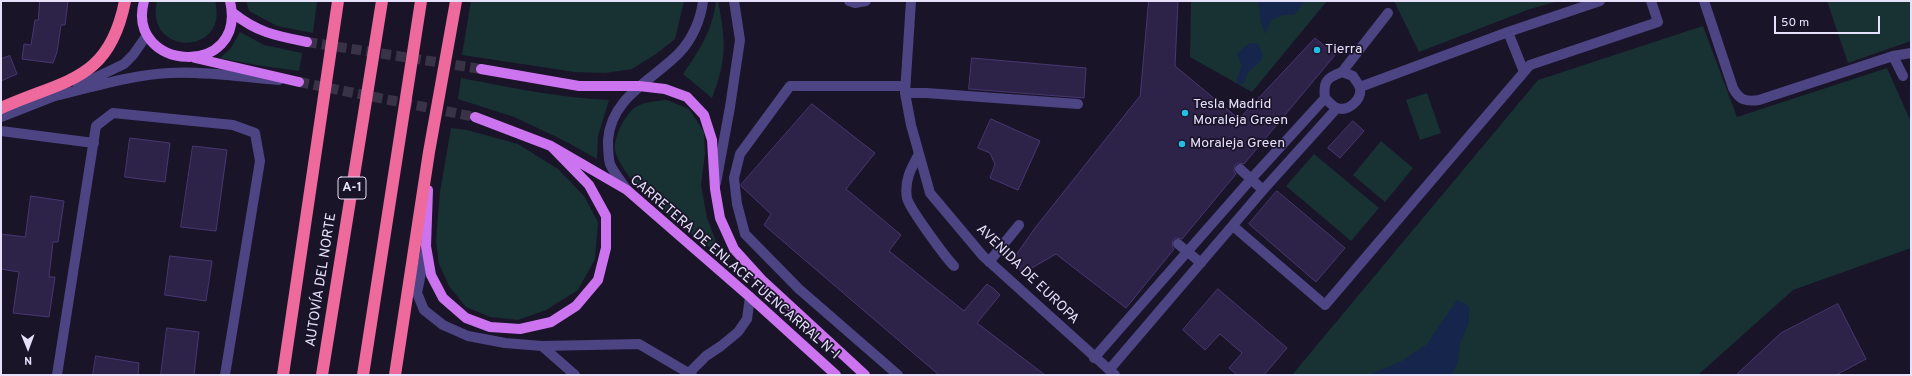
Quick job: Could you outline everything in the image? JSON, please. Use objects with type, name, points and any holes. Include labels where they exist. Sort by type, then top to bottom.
[{"type":"highway","points":[[1,108],[77,77],[98,62],[110,46],[119,28],[125,1]]},
{"type":"highway","points":[[283,375],[338,1]]},
{"type":"highway","name":"AUTOVÍA DEL NORTE","points":[[322,375],[382,1]]},
{"type":"highway","points":[[363,375],[421,1]]},
{"type":"highway","points":[[395,375],[429,152],[456,1]]},
{"type":"main road","points":[[144,1],[142,8],[143,22],[148,35],[160,49],[176,57],[195,58],[299,82]]},
{"type":"main road","points":[[195,58],[210,52],[222,42],[230,29],[233,13],[230,1]]},
{"type":"main road","points":[[233,13],[249,25],[269,34],[307,42]]},
{"type":"main road","name":"CARRETERA DE ENLACE FUENCARRAL N-I","points":[[481,70],[580,86],[639,86],[664,89],[687,97],[704,115],[712,140],[715,189],[720,218],[734,249],[763,281],[865,375]]},
{"type":"main road","name":"CARRETERA DE ENLACE FUENCARRAL N-I","points":[[475,117],[551,146],[627,190],[750,297],[836,375]]},
{"type":"main road","name":"CARRETERA DE ENLACE FUENCARRAL N-I","points":[[429,152],[426,246],[431,275],[443,298],[466,318],[490,327],[520,329],[551,322],[576,306],[598,280],[606,248],[606,216],[589,185],[551,146]]},
{"type":"street","points":[[627,190],[610,163],[608,147],[609,132],[613,117],[625,100],[639,86],[680,53],[692,36],[699,19],[703,1]]},
{"type":"street","points":[[715,189],[730,107],[740,40],[734,1]]},
{"type":"street","points":[[849,1],[855,3],[866,1]]},
{"type":"street","name":"AVENIDA DE EUROPA","points":[[911,1],[905,90],[918,154],[930,193],[990,262],[1112,373],[1201,263],[1263,190],[1337,108]]},
{"type":"street","points":[[1360,87],[1508,32],[1600,1]]},
{"type":"street","points":[[1233,226],[1325,305],[1530,65],[1658,22],[1651,1]]},
{"type":"street","points":[[1704,1],[1733,88],[1738,97],[1747,102],[1759,100],[1893,56],[1911,52]]},
{"type":"street","points":[[1342,72],[1353,76],[1360,87],[1359,96],[1354,104],[1346,108],[1337,108],[1325,98],[1324,86],[1330,76],[1342,72],[1388,13]]},
{"type":"street","points":[[1508,32],[1524,72]]},
{"type":"street","points":[[1,117],[105,75],[124,64],[148,35]]},
{"type":"street","points":[[1893,56],[1903,76]]},
{"type":"street","points":[[56,96],[139,77],[169,73],[299,82]]},
{"type":"street","points":[[898,375],[799,289],[745,234],[737,204],[734,178],[740,154],[790,86],[905,90],[926,93],[1078,104]]},
{"type":"street","points":[[1094,358],[1252,178],[1325,98]]},
{"type":"street","points":[[57,375],[96,126],[112,113],[233,125],[255,133],[260,161],[224,375]]},
{"type":"street","points":[[1,131],[94,143]]},
{"type":"street","points":[[918,154],[908,173],[907,198],[945,257],[954,266]]},
{"type":"street","points":[[1240,168],[1263,190]]},
{"type":"street","points":[[990,262],[1019,225]]},
{"type":"street","points":[[1178,244],[1201,263]]},
{"type":"street","points":[[426,246],[417,293],[424,310],[443,326],[468,336],[505,343],[542,346],[639,344],[690,374],[706,356],[738,332],[748,319],[750,297]]},
{"type":"street","points":[[542,346],[575,375]]},
{"type":"green space","points":[[157,1],[215,1],[216,19],[210,32],[200,40],[187,43],[174,40],[163,32],[156,19]]},
{"type":"green space","points":[[246,1],[317,1],[313,33],[277,26],[249,11]]},
{"type":"green space","points":[[471,1],[684,1],[675,39],[656,54],[632,69],[605,73],[575,72],[462,55]]},
{"type":"green space","points":[[716,1],[718,1],[721,15],[724,50],[723,61],[712,98],[683,74],[704,40],[712,22]]},
{"type":"green space","points":[[1191,1],[1327,1],[1252,92],[1190,57]]},
{"type":"green space","points":[[1394,1],[1558,1],[1530,9],[1419,52]]},
{"type":"green space","points":[[1827,1],[1911,1],[1911,41],[1848,63]]},
{"type":"green space","points":[[1703,26],[1737,117],[1887,68],[1911,122],[1911,248],[1793,290],[1698,375],[1292,375],[1538,80]]},
{"type":"green space","points":[[240,32],[264,45],[302,53],[299,71],[220,58],[231,48]]},
{"type":"green space","points":[[461,78],[553,95],[609,100],[598,136],[597,159],[563,140],[514,117],[458,99]]},
{"type":"green space","points":[[1427,93],[1441,133],[1420,140],[1406,100]]},
{"type":"green space","points":[[667,100],[689,109],[704,132],[705,153],[701,185],[707,218],[722,257],[678,223],[645,194],[631,179],[621,164],[615,150],[619,130],[630,112],[646,103]]},
{"type":"green space","points":[[451,128],[467,130],[518,144],[558,169],[584,196],[598,222],[595,259],[578,290],[546,310],[518,320],[490,317],[466,307],[449,286],[439,264],[436,241],[440,192]]},
{"type":"green space","points":[[1381,141],[1413,168],[1385,202],[1353,175]]},
{"type":"green space","points":[[1314,154],[1379,208],[1351,241],[1286,186]]},
{"type":"water","points":[[1258,1],[1305,1],[1294,15],[1283,15],[1271,20],[1265,34],[1261,22]]},
{"type":"water","points":[[1248,44],[1258,44],[1261,50],[1262,59],[1251,69],[1243,84],[1237,84],[1237,78],[1242,65],[1237,55],[1239,51]]},
{"type":"water","points":[[1457,300],[1469,306],[1469,323],[1460,343],[1458,361],[1452,375],[1369,375],[1402,361],[1427,344]]},
{"type":"building","points":[[40,1],[68,1],[65,25],[61,25],[57,52],[53,63],[22,59],[24,44],[31,45],[35,20],[38,20]]},
{"type":"building","name":"Moraleja Green","points":[[1149,1],[1178,1],[1175,66],[1239,119],[1315,38],[1335,55],[1244,164],[1238,163],[1235,165],[1234,171],[1236,174],[1182,239],[1176,238],[1173,240],[1172,246],[1174,249],[1126,308],[1056,254],[1023,273],[1011,262],[1035,228],[1140,96]]},
{"type":"building","points":[[10,56],[17,74],[1,81],[1,59]]},
{"type":"building","points":[[972,58],[1086,68],[1084,98],[969,89]]},
{"type":"building","points":[[812,104],[875,153],[846,189],[901,235],[889,251],[964,311],[987,284],[994,289],[1000,295],[977,323],[1045,375],[939,375],[764,225],[771,214],[741,185]]},
{"type":"building","points":[[991,119],[1040,141],[1018,190],[990,178],[995,164],[990,153],[978,148]]},
{"type":"building","points":[[1353,121],[1364,131],[1340,158],[1328,148]]},
{"type":"building","points":[[130,138],[170,143],[165,182],[125,177]]},
{"type":"building","points":[[193,146],[227,150],[216,231],[181,227]]},
{"type":"building","points":[[1277,191],[1345,248],[1316,282],[1249,224]]},
{"type":"building","points":[[31,196],[64,201],[58,242],[53,242],[49,277],[55,277],[49,317],[13,313],[19,272],[1,269],[1,234],[25,237]]},
{"type":"building","points":[[170,256],[212,261],[206,301],[165,295]]},
{"type":"building","points":[[1218,289],[1287,348],[1264,375],[1237,375],[1229,368],[1242,353],[1220,334],[1205,350],[1183,330]]},
{"type":"building","points":[[1838,304],[1866,359],[1836,375],[1736,375],[1781,333]]},
{"type":"building","points":[[167,328],[199,332],[194,375],[161,375]]},
{"type":"building","points":[[96,356],[139,363],[138,375],[93,375]]},
{"type":"tunnel","points":[[307,42],[481,69]]},
{"type":"tunnel","points":[[299,82],[475,117]]},
{"type":"place","name":"Tierra","points":[[1317,50]]},
{"type":"place","name":"Tesla Madrid Moraleja Green","points":[[1185,113]]},
{"type":"place","name":"Moraleja Green","points":[[1182,144]]}]
